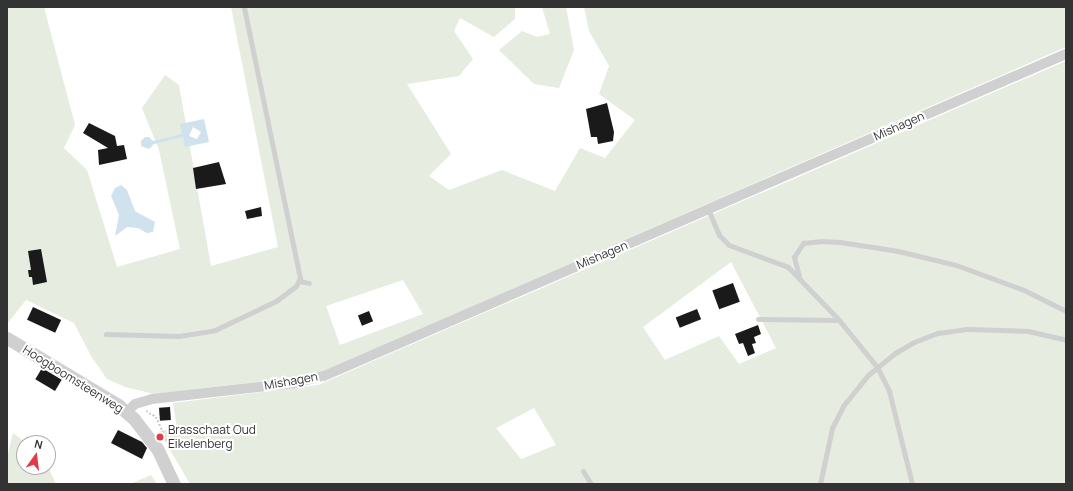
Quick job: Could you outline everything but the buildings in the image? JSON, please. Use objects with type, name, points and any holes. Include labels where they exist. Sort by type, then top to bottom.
[{"type":"street","name":"Mishagen","points":[[127,412],[135,404],[152,400],[287,384],[324,376],[1066,54]]},
{"type":"street","name":"Hoogboomsteenweg","points":[[7,338],[127,412],[151,438],[174,484]]},
{"type":"lane","points":[[106,334],[179,336],[204,333],[235,322],[276,301],[299,281],[300,271],[244,7]]},
{"type":"lane","points":[[708,210],[719,235],[729,245],[776,260],[799,276],[839,320],[877,367],[889,391],[912,484]]},
{"type":"lane","points":[[799,276],[794,257],[803,243],[822,241],[840,242],[898,251],[956,265],[1024,290],[1066,311]]},
{"type":"lane","points":[[299,281],[309,283]]},
{"type":"lane","points":[[758,319],[839,320]]},
{"type":"lane","points":[[820,484],[832,428],[843,406],[854,390],[877,367],[914,342],[938,334],[966,329],[1028,331],[1066,340]]},
{"type":"lane","points":[[583,471],[591,484]]},
{"type":"shaded area","points":[[7,7],[44,7],[75,125],[64,148],[87,170],[117,267],[180,249],[159,150],[142,108],[165,75],[179,85],[211,266],[278,247],[231,7],[515,7],[515,19],[494,37],[460,18],[454,31],[473,59],[459,76],[407,84],[451,154],[429,176],[449,190],[502,170],[555,191],[580,148],[605,158],[635,120],[599,94],[609,66],[589,31],[584,7],[1066,7],[1066,47],[315,375],[154,394],[125,387],[107,379],[91,356],[74,323],[26,300],[7,324]],"holes":[[[403,280],[423,314],[340,345],[326,306]]]},
{"type":"shaded area","points":[[542,7],[566,7],[574,50],[559,88],[534,84],[499,50],[522,31],[537,37],[550,34]]},
{"type":"shaded area","points":[[1066,61],[1066,484],[190,484],[159,431],[177,428],[173,403],[318,385]],"holes":[[[731,262],[776,348],[739,364],[719,336],[665,360],[643,327]],[[534,408],[556,445],[521,459],[496,428]]]},
{"type":"shaded area","points":[[13,433],[16,435],[16,475],[52,475],[56,484],[7,484],[7,458]]},
{"type":"shaded area","points":[[151,475],[157,484],[130,484]]},
{"type":"water","points":[[204,119],[209,142],[185,147],[183,137],[154,144],[149,149],[141,146],[141,141],[145,137],[149,137],[153,141],[182,134],[180,124]],"holes":[[[193,127],[201,132],[197,139],[189,136]]]},
{"type":"water","points":[[121,185],[127,190],[135,211],[155,222],[153,232],[147,233],[138,228],[127,227],[115,236],[119,215],[111,196],[115,188]]},
{"type":"place","name":"Brasschaat Oud Eikelenberg","points":[[160,437]]}]
